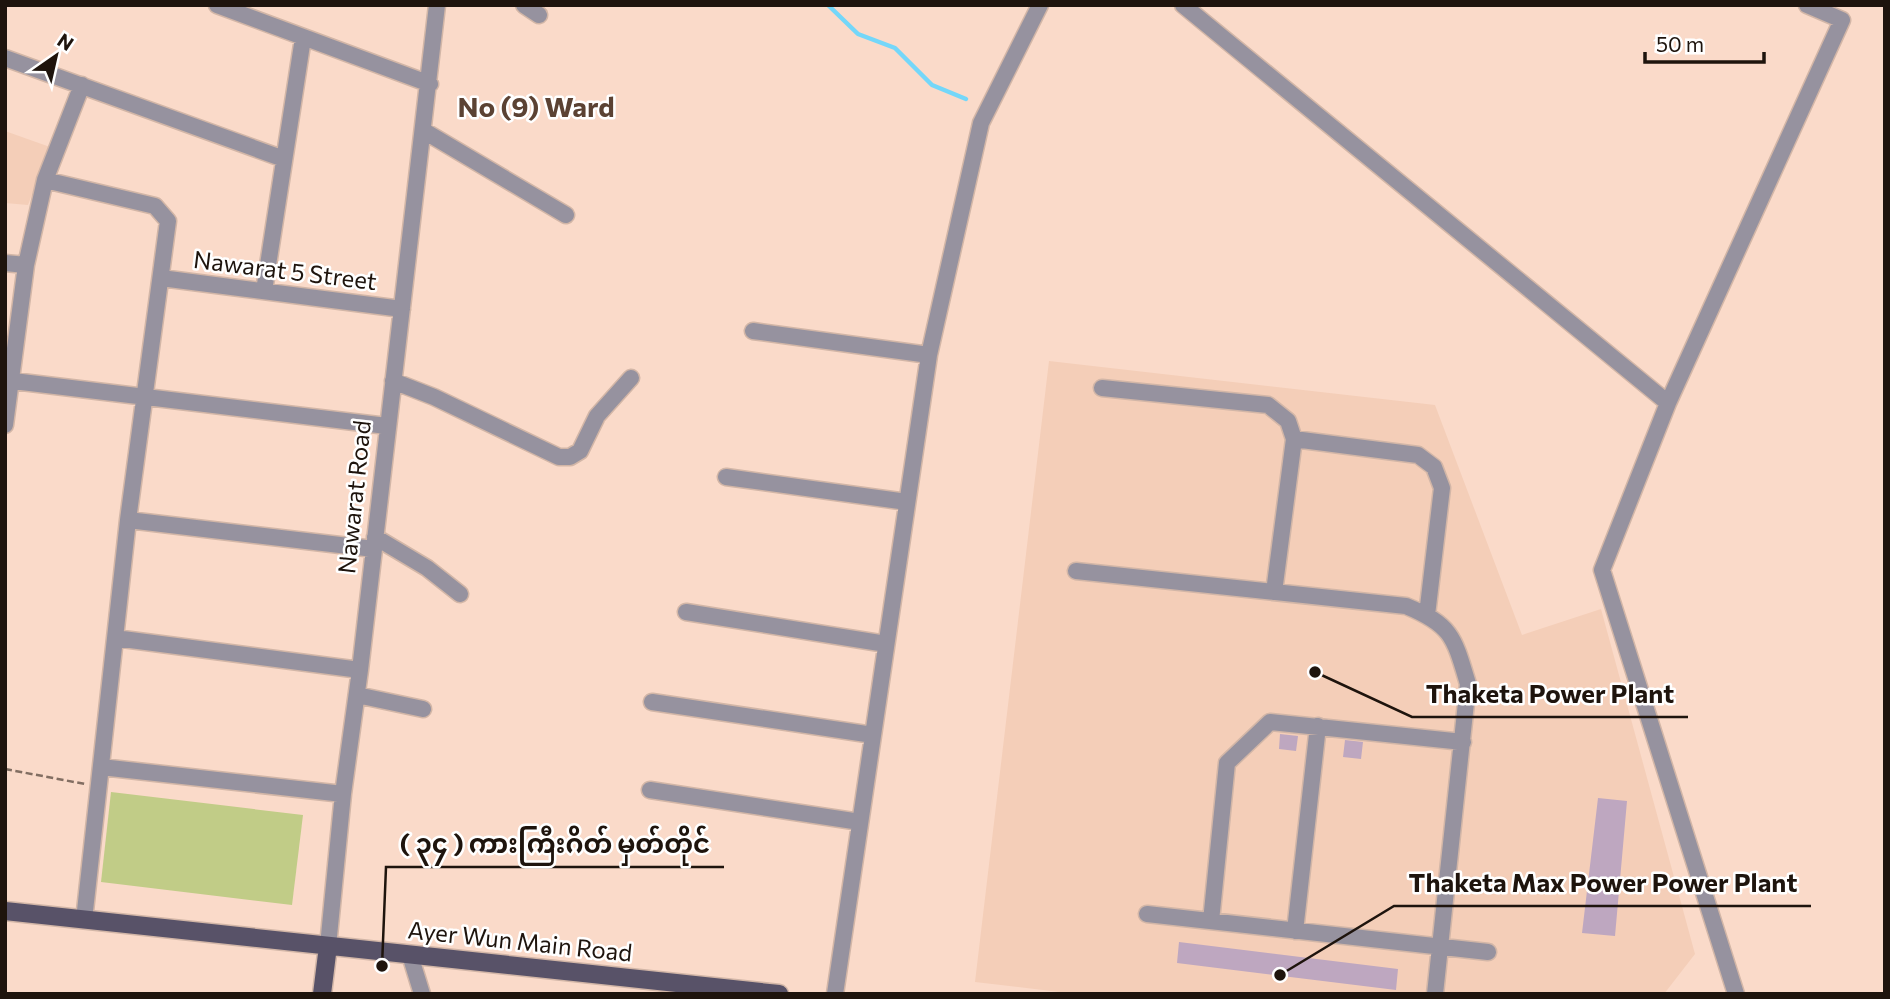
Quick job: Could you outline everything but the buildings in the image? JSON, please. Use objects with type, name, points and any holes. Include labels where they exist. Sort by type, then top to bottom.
[{"type":"main road","name":"Ayer Wun Main Road","points":[[5,911],[699,990],[779,994]]},
{"type":"main road","name":"Nawarat Road","points":[[322,994],[328,946]]},
{"type":"street","points":[[217,5],[430,84]]},
{"type":"street","name":"Nawarat Road","points":[[328,946],[343,794],[430,84],[437,5]]},
{"type":"street","points":[[524,5],[539,16]]},
{"type":"street","points":[[835,994],[929,355],[981,123],[1040,5]]},
{"type":"street","points":[[1183,5],[1668,403]]},
{"type":"street","points":[[1736,994],[1602,570],[1668,403],[1842,20],[1807,5]]},
{"type":"street","points":[[264,291],[303,38]]},
{"type":"street","points":[[5,58],[284,159]]},
{"type":"street","points":[[5,425],[8,380],[26,265],[46,180],[82,85]]},
{"type":"street","points":[[424,131],[566,215]]},
{"type":"street","points":[[46,180],[155,206],[163,212],[168,221],[128,520],[84,920]]},
{"type":"street","points":[[5,263],[26,265]]},
{"type":"street","name":"Nawarat 5 Street","points":[[161,278],[402,309]]},
{"type":"street","points":[[754,331],[929,355]]},
{"type":"street","points":[[393,381],[445,402],[559,457],[570,457],[580,451],[597,416],[631,378]]},
{"type":"street","points":[[8,380],[387,426]]},
{"type":"street","points":[[1102,388],[1268,405],[1288,421],[1294,439],[1274,592]]},
{"type":"street","points":[[1294,439],[1418,455],[1434,467],[1442,488],[1427,615]]},
{"type":"street","points":[[726,477],[907,502]]},
{"type":"street","points":[[128,520],[375,543],[427,568],[460,594]]},
{"type":"street","points":[[1076,571],[1406,606],[1436,618],[1457,646],[1468,684],[1435,994]]},
{"type":"street","points":[[686,612],[887,644]]},
{"type":"street","points":[[115,638],[360,670]]},
{"type":"street","points":[[357,695],[423,709]]},
{"type":"street","points":[[652,702],[873,735]]},
{"type":"street","points":[[1211,921],[1227,763],[1270,722],[1463,742]]},
{"type":"street","points":[[1294,931],[1318,726]]},
{"type":"street","points":[[101,767],[343,794]]},
{"type":"street","points":[[650,790],[860,822]]},
{"type":"street","points":[[1147,914],[1488,952]]},
{"type":"street","points":[[410,955],[422,994]]},
{"type":"path","points":[[5,769],[99,787]]},
{"type":"shaded area","points":[[5,131],[50,147],[28,205],[5,203]]},
{"type":"shaded area","points":[[1049,361],[1435,405],[1522,635],[1601,609],[1695,954],[1664,994],[1076,994],[975,982]]},
{"type":"green space","points":[[111,792],[303,815],[292,905],[101,882]]},
{"type":"waterway","points":[[828,5],[858,34],[895,48],[932,85],[966,99]]},
{"type":"place","name":"Thaketa Power Plant","points":[[1315,672]]},
{"type":"place","name":"( ၃၄ ) ကားကြီးဂိတ် မှတ်တိုင်","points":[[382,966]]},
{"type":"place","name":"Thaketa Max Power Power Plant","points":[[1280,975]]},
{"type":"district","name":"No (9) Ward","points":[[536,107]]}]
